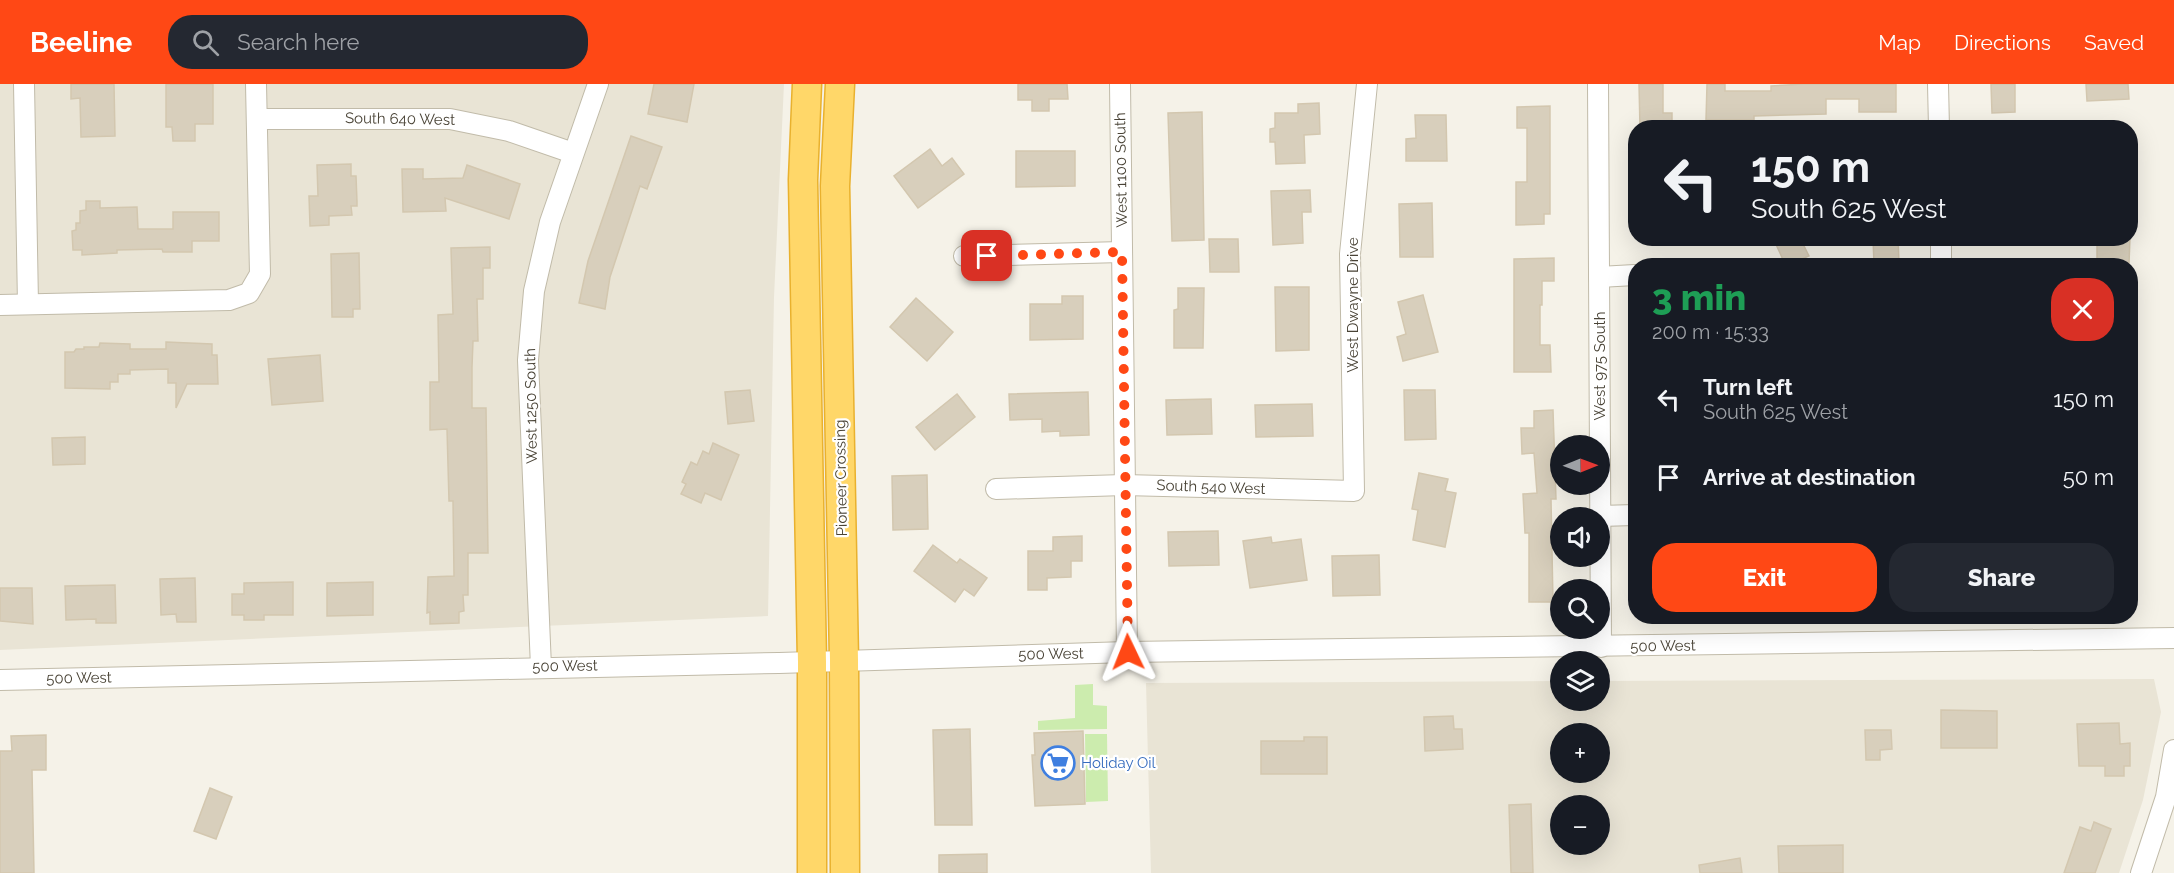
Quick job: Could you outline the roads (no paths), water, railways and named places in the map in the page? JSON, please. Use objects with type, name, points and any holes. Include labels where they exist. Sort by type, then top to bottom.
[{"type":"highway","points":[[807,84],[803,180],[812,662],[812,873]]},
{"type":"highway","name":"Pioneer Crossing","points":[[840,84],[835,186],[844,660],[845,873]]},
{"type":"street","points":[[24,84],[28,304]]},
{"type":"street","points":[[0,305],[229,300],[249,292],[260,274],[256,84]]},
{"type":"street","name":"West 1250 South","points":[[541,667],[528,360],[534,291],[550,222],[598,84]]},
{"type":"street","name":"West 1100 South","points":[[1120,84],[1128,652]]},
{"type":"street","name":"West Dwayne Drive","points":[[1354,491],[1350,254],[1367,84]]},
{"type":"street","name":"West 975 South","points":[[1598,84],[1600,507]]},
{"type":"street","points":[[1938,84],[1939,120]]},
{"type":"street","name":"South 640 West","points":[[257,119],[450,119],[500,128],[573,153]]},
{"type":"street","points":[[964,256],[1122,252]]},
{"type":"street","points":[[1599,277],[1628,275]]},
{"type":"street","name":"South 540 West","points":[[996,489],[1124,484],[1354,491]]},
{"type":"street","points":[[1610,516],[1628,515]]},
{"type":"street","name":"West 975 South","points":[[1600,567],[1601,647]]},
{"type":"street","name":"500 West","points":[[0,680],[812,662],[1128,652],[2174,638]]},
{"type":"street","points":[[2141,873],[2166,797],[2174,750]]},
{"type":"place","name":"Holiday Oil","points":[[1058,763]]}]
